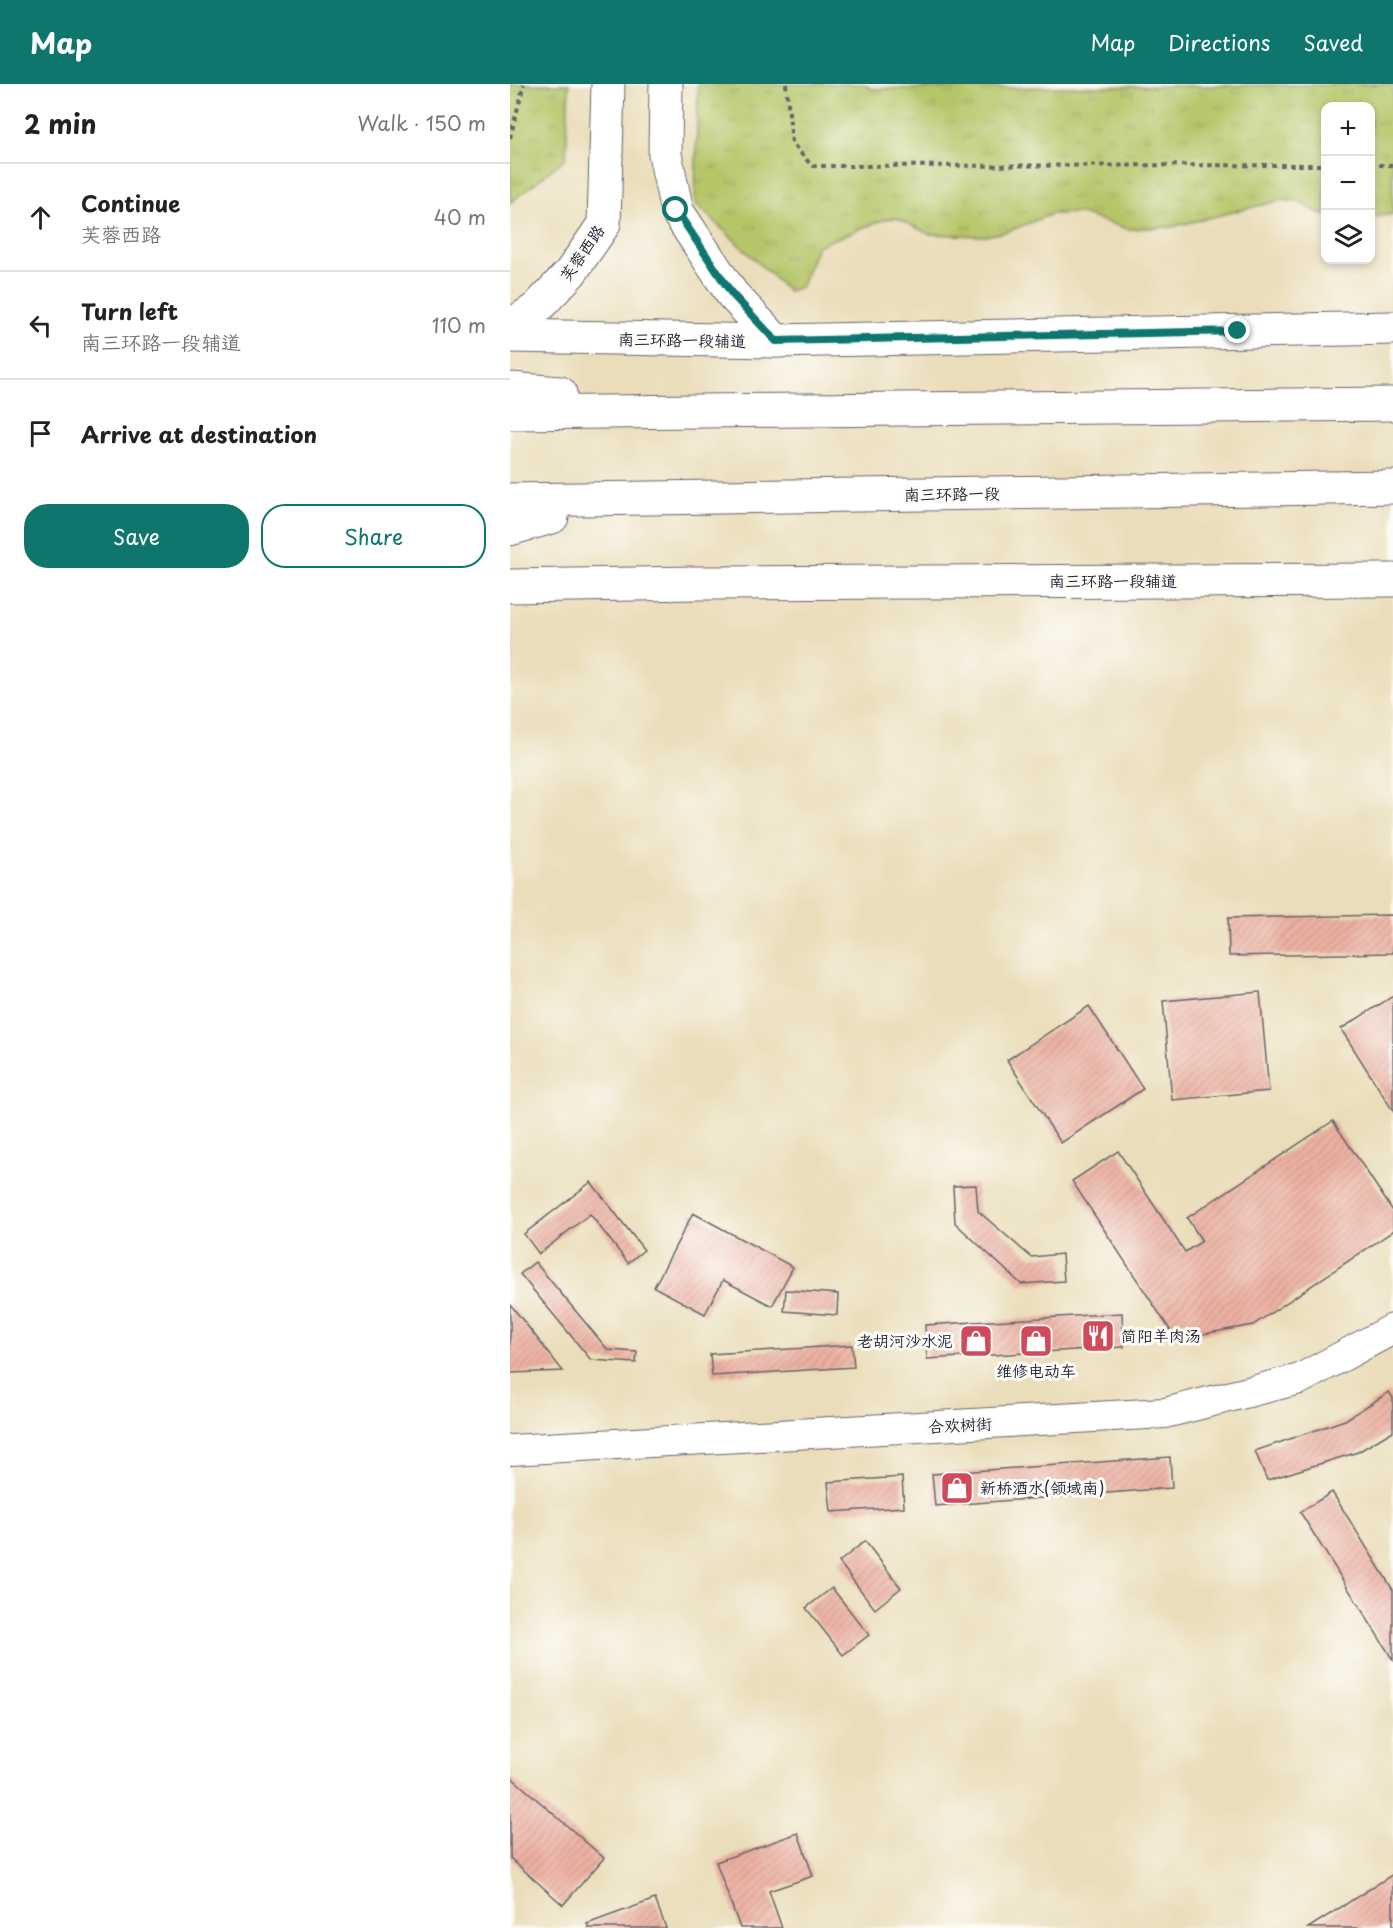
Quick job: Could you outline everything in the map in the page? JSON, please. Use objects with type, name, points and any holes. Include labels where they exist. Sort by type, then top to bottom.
[{"type":"main road","name":"芙蓉西路","points":[[510,326],[536,309],[571,272],[604,224],[608,84]]},
{"type":"main road","points":[[666,84],[665,154],[676,210],[732,294],[776,341]]},
{"type":"main road","name":"南三环路一段辅道","points":[[510,336],[776,341],[1393,328]]},
{"type":"main road","points":[[510,389],[765,410]]},
{"type":"main road","points":[[510,413],[1393,404]]},
{"type":"main road","name":"南三环路一段","points":[[510,500],[1393,487]]},
{"type":"main road","points":[[510,522],[722,497]]},
{"type":"main road","points":[[510,529],[552,517]]},
{"type":"main road","name":"南三环路一段辅道","points":[[510,586],[1393,580]]},
{"type":"street","name":"合欢树街","points":[[510,1450],[1165,1413],[1300,1379],[1393,1329]]},
{"type":"path","points":[[510,138],[524,84]]},
{"type":"path","points":[[786,84],[792,143],[812,166],[1321,165]]},
{"type":"path","points":[[1375,165],[1393,165]]},
{"type":"green space","points":[[510,84],[569,84],[566,158],[510,203]]},
{"type":"green space","points":[[698,84],[865,84],[871,89],[1393,84],[1393,214],[1375,217],[1375,102],[1321,102],[1321,214],[1298,202],[1282,200],[1171,227],[1128,229],[1078,213],[1052,214],[1006,232],[984,236],[929,234],[897,218],[885,219],[817,246],[802,286],[789,292],[695,203]]},
{"type":"building","points":[[1393,915],[1393,953],[1229,956],[1228,918]]},
{"type":"building","points":[[1260,992],[1269,1091],[1172,1100],[1163,1001]]},
{"type":"building","points":[[1393,996],[1393,1111],[1341,1029]]},
{"type":"building","points":[[1089,1006],[1143,1089],[1061,1143],[1007,1060]]},
{"type":"building","points":[[1333,1121],[1393,1211],[1393,1231],[1253,1325],[1176,1339],[1072,1181],[1118,1151],[1185,1252],[1202,1241],[1187,1218]]},
{"type":"building","points":[[591,1182],[644,1250],[628,1263],[590,1214],[539,1254],[524,1234]]},
{"type":"building","points":[[976,1185],[978,1211],[1031,1257],[1062,1254],[1064,1281],[1021,1284],[955,1223],[953,1186]]},
{"type":"building","points":[[693,1213],[793,1267],[772,1306],[723,1280],[705,1314],[654,1287]]},
{"type":"building","points":[[535,1262],[608,1350],[637,1352],[636,1363],[591,1360],[520,1274]]},
{"type":"building","points":[[786,1290],[838,1294],[837,1315],[784,1311]]},
{"type":"building","points":[[510,1304],[563,1371],[510,1373]]},
{"type":"building","points":[[1122,1313],[1124,1347],[927,1359],[925,1325]]},
{"type":"building","points":[[852,1345],[854,1367],[712,1376],[710,1354]]},
{"type":"building","points":[[1389,1392],[1393,1398],[1393,1431],[1358,1452],[1267,1480],[1255,1451],[1345,1420]]},
{"type":"building","points":[[1170,1457],[1172,1488],[935,1506],[932,1474]]},
{"type":"building","points":[[902,1477],[904,1507],[831,1512],[828,1482]]},
{"type":"building","points":[[1332,1492],[1393,1590],[1393,1660],[1300,1512]]},
{"type":"building","points":[[865,1541],[901,1588],[875,1609],[839,1562]]},
{"type":"building","points":[[832,1588],[869,1635],[843,1655],[806,1608]]},
{"type":"building","points":[[510,1776],[604,1858],[563,1905],[510,1858]]},
{"type":"building","points":[[798,1833],[813,1876],[769,1891],[782,1928],[740,1928],[716,1862]]},
{"type":"building","points":[[1393,1874],[1393,1928],[1308,1928]]},
{"type":"building","points":[[655,1899],[666,1928],[589,1928],[587,1924]]},
{"type":"place","name":"简阳羊肉汤","points":[[1098,1336]]},
{"type":"place","name":"老胡河沙水泥","points":[[976,1341]]},
{"type":"place","name":"维修电动车","points":[[1036,1341]]},
{"type":"place","name":"新桥酒水(领域南)","points":[[957,1488]]},
{"type":"route","points":[[676,210],[732,294],[776,341],[1238,331]]}]
